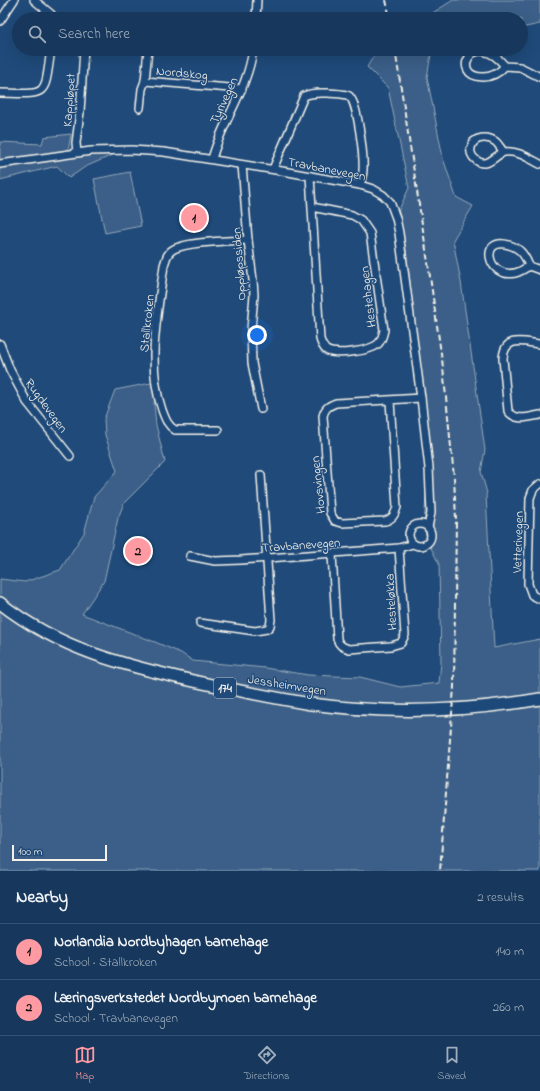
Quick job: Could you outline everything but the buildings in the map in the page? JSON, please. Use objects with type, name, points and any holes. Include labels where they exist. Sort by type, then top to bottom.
[{"type":"main road","name":"Jessheimvegen","points":[[0,603],[38,629],[86,652],[133,667],[255,694],[312,704],[417,710],[488,706],[540,699]]},
{"type":"street","points":[[0,21],[14,0]]},
{"type":"street","points":[[34,0],[49,12]]},
{"type":"street","points":[[256,12],[257,0]]},
{"type":"street","points":[[0,93],[32,93],[41,91],[45,87],[47,81],[50,56]]},
{"type":"street","name":"Kappløpet","points":[[77,152],[76,143],[80,112],[84,56]]},
{"type":"street","name":"Nordskog","points":[[140,108],[147,56]]},
{"type":"street","name":"Tyrivegen","points":[[212,159],[226,121],[242,89],[249,69],[251,56]]},
{"type":"street","points":[[468,56],[466,61],[467,68],[472,75],[481,77],[491,76],[505,66]]},
{"type":"street","points":[[494,56],[505,66],[520,68],[540,77]]},
{"type":"street","name":"Nordskog","points":[[145,81],[242,89]]},
{"type":"street","points":[[273,170],[304,96],[315,92],[344,94],[351,99],[357,115],[362,148],[363,171],[360,185]]},
{"type":"street","points":[[504,152],[495,141],[489,138],[476,140],[472,144],[470,150],[477,162],[484,163],[504,152],[512,152],[540,164]]},
{"type":"street","name":"Travbanevegen","points":[[0,164],[77,152],[146,150],[212,159],[360,185],[373,189],[382,195],[390,202],[396,218],[421,398],[429,468],[431,513],[428,527]]},
{"type":"street","name":"Oppløpssiden","points":[[242,165],[254,295],[251,329],[252,363],[261,409]]},
{"type":"street","name":"Hestehagen","points":[[310,176],[320,339],[322,345],[326,350],[336,352],[367,350],[372,348],[380,342],[384,330],[370,233],[361,220],[352,215],[312,206]]},
{"type":"street","name":"Stallkroken","points":[[218,430],[175,430],[169,426],[165,420],[159,401],[154,368],[154,344],[164,265],[167,256],[174,249],[209,242],[248,240]]},
{"type":"street","points":[[529,266],[514,273],[506,273],[493,266],[489,253],[492,247],[498,244],[514,246],[522,252],[529,266],[540,270]]},
{"type":"street","points":[[540,344],[514,342],[508,344],[504,352],[504,359],[508,411],[520,419],[540,415]]},
{"type":"street","name":"Rugdevegen","points":[[0,344],[10,370],[27,402],[70,456]]},
{"type":"street","name":"Hovsvingen","points":[[390,401],[397,507],[396,512],[394,516],[385,521],[342,523],[335,521],[330,513],[323,416],[324,410],[328,406],[336,403],[421,398]]},
{"type":"street","points":[[200,623],[255,631],[267,629],[270,626],[261,475]]},
{"type":"street","name":"Vetterivegen","points":[[540,484],[533,490],[530,498],[528,575],[530,592],[532,595],[540,599]]},
{"type":"street","points":[[418,524],[424,524],[428,527],[431,535],[428,542],[421,546],[413,544],[409,535],[410,529],[418,524]]},
{"type":"street","name":"Travbanevegen","points":[[190,556],[215,561],[332,554],[399,548],[413,544]]},
{"type":"street","name":"Hesteløkka","points":[[332,554],[337,639],[339,644],[349,649],[391,646],[401,643],[405,635],[399,548]]},
{"type":"shaded area","points":[[453,0],[540,0],[540,24],[528,27],[528,12],[434,12]]},
{"type":"shaded area","points":[[374,56],[431,56],[427,77],[443,158],[456,197],[473,206],[453,240],[461,282],[485,450],[481,472],[487,493],[494,648],[540,639],[540,871],[0,871],[0,579],[25,582],[60,570],[84,533],[94,497],[117,471],[105,435],[104,419],[115,390],[156,382],[154,404],[156,425],[165,462],[124,503],[118,518],[104,581],[82,614],[181,653],[193,661],[265,668],[308,675],[360,677],[400,687],[439,683],[441,662],[439,564],[429,544],[424,529],[427,476],[415,352],[415,324],[406,249],[397,214],[409,188],[388,88],[367,67]]},
{"type":"shaded area","points":[[71,134],[68,152],[124,150],[85,167],[69,178],[57,166],[0,180],[0,142],[42,144],[44,137]]},
{"type":"shaded area","points":[[130,172],[141,226],[105,233],[94,179]]},
{"type":"railway","points":[[386,0],[389,12]]},
{"type":"railway","points":[[396,56],[443,367],[454,477],[456,519],[454,687],[440,871]]},
{"type":"place","name":"Norlandia Nordbyhagen barnehage","points":[[194,218]]},
{"type":"place","name":"Læringsverkstedet Nordbymoen barnehage","points":[[138,551]]}]
